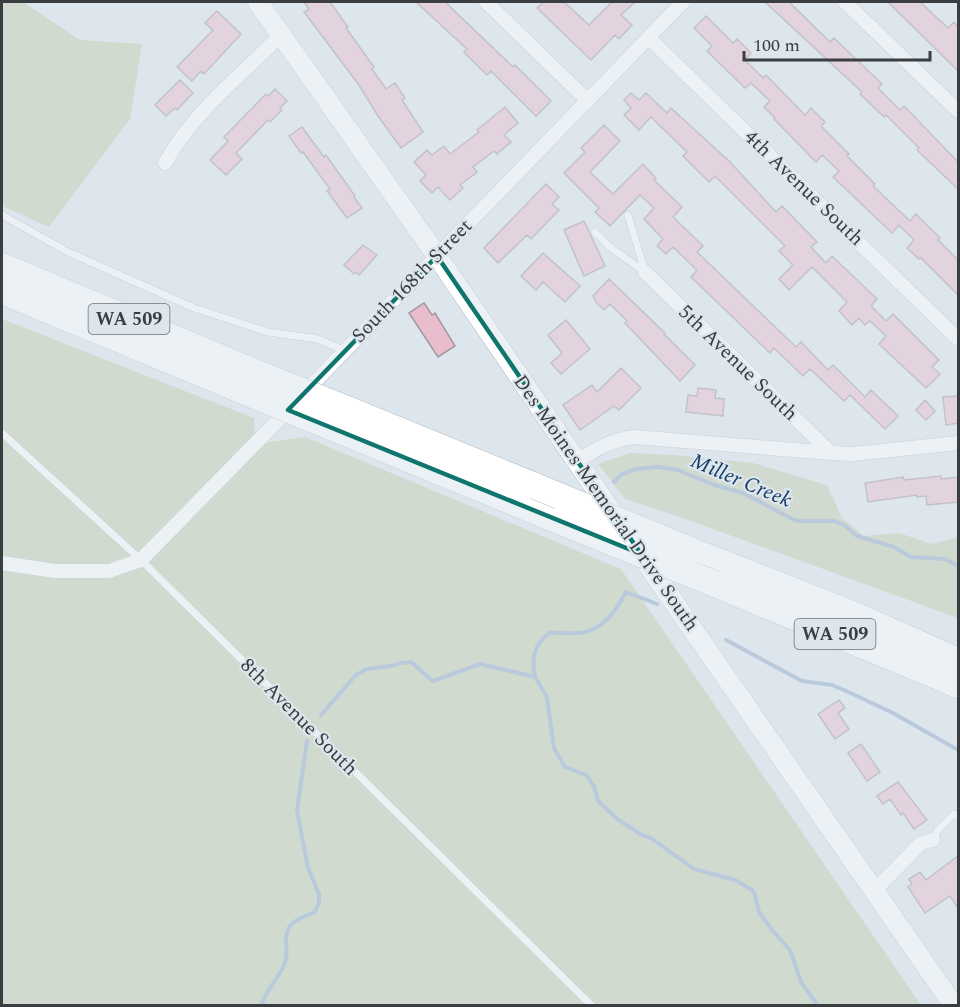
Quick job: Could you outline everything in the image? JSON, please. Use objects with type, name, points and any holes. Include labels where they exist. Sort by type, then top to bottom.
[{"type":"highway","name":"WA 509","points":[[2,266],[249,382]]},
{"type":"highway","name":"WA 509","points":[[2,291],[249,382],[339,418],[535,486],[853,614],[958,679]]},
{"type":"highway","name":"WA 509","points":[[339,418],[559,520],[958,679]]},
{"type":"highway","points":[[853,614],[902,626],[958,647]]},
{"type":"main road","name":"Des Moines Memorial Drive South","points":[[258,2],[954,1005]]},
{"type":"street","points":[[486,2],[588,101]]},
{"type":"street","name":"South 168th Street","points":[[141,560],[683,2]]},
{"type":"street","points":[[845,2],[958,111]]},
{"type":"street","points":[[165,164],[191,123],[281,34]]},
{"type":"street","name":"4th Avenue South","points":[[649,38],[958,339]]},
{"type":"street","name":"5th Avenue South","points":[[645,272],[831,453]]},
{"type":"street","points":[[577,462],[601,446],[619,439],[634,437],[853,454],[958,443]]},
{"type":"street","points":[[2,563],[55,571],[109,571],[141,560]]},
{"type":"street","points":[[875,890],[921,843],[933,840]]},
{"type":"lane","points":[[2,215],[68,252],[194,308],[268,332],[318,339],[345,351]]},
{"type":"lane","points":[[628,215],[645,272]]},
{"type":"lane","points":[[596,232],[610,247],[645,272]]},
{"type":"lane","name":"8th Avenue South","points":[[2,433],[141,560],[592,1005]]},
{"type":"lane","points":[[933,840],[938,830],[954,814],[958,817]]},
{"type":"highlighted area","points":[[437,256],[641,554],[559,521],[288,410]]},
{"type":"green space","points":[[2,2],[23,2],[80,40],[142,44],[130,119],[49,227],[2,206]]},
{"type":"green space","points":[[2,319],[254,418],[255,444],[305,437],[621,569],[921,1005],[2,1005]]},
{"type":"green space","points":[[630,453],[753,463],[827,485],[842,518],[864,536],[899,533],[932,544],[958,537],[958,618],[625,499],[598,464]]},
{"type":"building","points":[[304,2],[330,2],[374,67],[372,69],[386,89],[395,83],[405,98],[402,100],[423,132],[401,148],[359,85],[304,12],[309,9]]},
{"type":"building","points":[[416,2],[445,2],[551,101],[536,116],[491,71],[487,75],[464,52],[467,49]]},
{"type":"building","points":[[544,2],[564,2],[589,25],[612,2],[635,2],[621,15],[632,25],[619,39],[615,35],[591,60],[537,8]]},
{"type":"building","points":[[765,2],[789,2],[830,42],[834,38],[882,84],[878,88],[900,110],[904,106],[958,162],[958,189],[917,150],[919,148],[886,115],[884,117],[860,94],[862,92]]},
{"type":"building","points":[[888,2],[920,2],[948,28],[954,22],[958,27],[958,71]]},
{"type":"building","points":[[217,11],[241,34],[204,74],[201,71],[192,81],[177,67],[213,30],[205,23]]},
{"type":"building","points":[[706,16],[733,43],[737,39],[751,53],[745,60],[763,78],[766,75],[805,115],[811,108],[825,122],[821,126],[875,184],[873,186],[910,221],[916,214],[940,238],[938,240],[958,260],[958,295],[921,258],[919,259],[907,248],[914,240],[899,225],[892,233],[833,177],[839,171],[822,155],[816,162],[774,119],[764,107],[770,101],[751,83],[745,88],[707,51],[712,46],[694,28]]},
{"type":"building","points":[[180,80],[193,93],[177,110],[175,108],[166,116],[155,105]]},
{"type":"building","points":[[275,89],[287,101],[280,108],[282,110],[270,122],[268,120],[236,153],[242,159],[226,175],[210,160],[228,141],[224,137],[266,94],[268,96]]},
{"type":"building","points":[[631,93],[639,100],[646,93],[667,113],[671,108],[729,161],[776,212],[782,206],[817,242],[811,247],[826,263],[832,256],[877,299],[871,306],[886,321],[893,314],[939,360],[932,367],[940,374],[926,388],[879,344],[886,336],[870,321],[865,325],[859,318],[852,325],[839,311],[847,302],[812,267],[789,290],[779,279],[793,265],[779,251],[785,246],[715,176],[709,182],[683,156],[687,152],[651,117],[639,130],[624,115],[631,108],[624,100]]},
{"type":"building","points":[[505,107],[518,123],[504,135],[511,142],[497,154],[494,151],[473,167],[477,172],[460,185],[463,188],[450,200],[438,187],[432,193],[420,181],[426,175],[414,162],[427,150],[432,155],[444,146],[450,154],[479,132],[477,130]]},
{"type":"building","points":[[604,125],[620,141],[590,172],[613,194],[643,164],[656,178],[654,180],[682,207],[673,217],[703,246],[697,252],[796,347],[801,342],[828,370],[833,365],[865,397],[871,390],[898,416],[885,429],[850,395],[844,401],[810,369],[803,376],[774,348],[770,353],[691,277],[697,270],[673,247],[666,254],[657,246],[663,239],[644,219],[654,208],[640,195],[610,226],[595,212],[599,208],[564,173],[585,152],[581,148]]},
{"type":"building","points":[[302,127],[324,157],[326,155],[362,208],[347,218],[327,191],[330,189],[289,136]]},
{"type":"building","points":[[546,184],[559,197],[552,204],[559,210],[531,239],[527,235],[498,263],[484,248]]},
{"type":"building","points":[[584,221],[605,266],[584,276],[564,230]]},
{"type":"building","points":[[363,245],[377,255],[359,275],[356,272],[354,274],[344,265]]},
{"type":"building","points":[[543,253],[580,286],[565,302],[543,282],[536,290],[521,276]]},
{"type":"building","points":[[609,279],[695,365],[680,381],[610,304],[604,310],[596,302],[593,296]]},
{"type":"building","points":[[424,303],[432,315],[435,313],[455,346],[438,357],[409,313]]},
{"type":"building","points":[[566,320],[590,349],[561,374],[551,363],[562,353],[548,335]]},
{"type":"building","points":[[621,368],[641,388],[619,410],[614,406],[580,430],[563,405],[592,385],[597,392]]},
{"type":"building","points":[[698,388],[716,390],[715,398],[724,399],[723,416],[686,412],[688,395],[697,396]]},
{"type":"building","points":[[958,396],[958,423],[946,425],[943,397]]},
{"type":"building","points":[[925,400],[935,411],[926,420],[916,410]]},
{"type":"building","points":[[941,476],[941,479],[958,477],[958,502],[927,505],[926,496],[917,497],[917,495],[868,502],[865,483],[903,477],[904,480]]},
{"type":"building","points":[[839,700],[845,708],[838,713],[849,729],[835,739],[818,714]]},
{"type":"building","points":[[861,744],[880,772],[867,781],[848,753]]},
{"type":"building","points":[[898,782],[927,820],[914,829],[890,799],[883,804],[877,796]]},
{"type":"building","points":[[958,856],[958,908],[950,896],[925,913],[908,887],[912,884],[909,879],[920,872],[926,880]]},
{"type":"waterway","name":"Miller Creek","points":[[614,482],[622,474],[636,469],[658,467],[678,470],[714,485],[743,493],[796,521],[834,521],[844,525],[857,536],[894,547],[911,557],[945,559],[958,566]]},
{"type":"waterway","name":"Miller Creek","points":[[321,715],[355,676],[366,669],[411,662],[433,681],[480,664],[535,677],[533,664],[535,652],[540,642],[549,633],[578,633],[594,629],[613,613],[626,592],[657,604]]},
{"type":"waterway","points":[[726,640],[802,681],[832,685],[893,713],[958,750]]},
{"type":"waterway","points":[[535,677],[547,697],[554,748],[565,767],[586,775],[594,786],[598,801],[617,819],[651,838],[694,869],[735,880],[752,890],[759,912],[790,950],[801,982],[818,1006]]},
{"type":"waterway","name":"Miller Creek","points":[[261,1006],[284,965],[290,926],[315,912],[319,902],[319,894],[308,868],[297,810],[307,741]]}]
